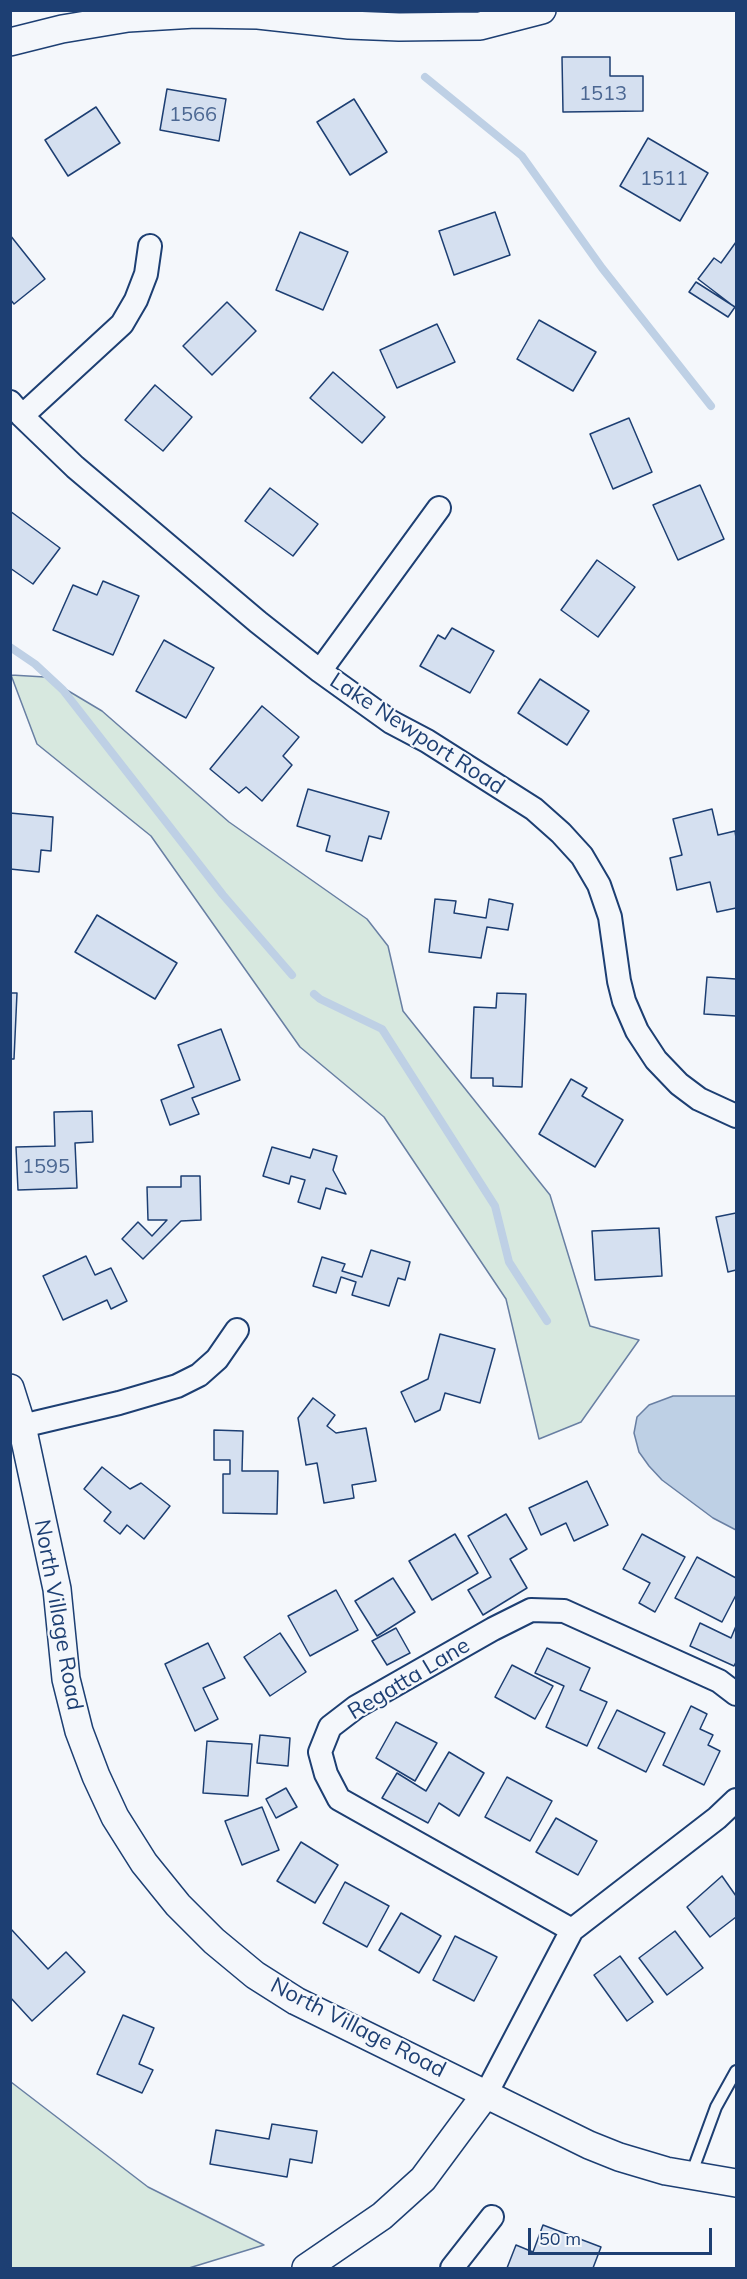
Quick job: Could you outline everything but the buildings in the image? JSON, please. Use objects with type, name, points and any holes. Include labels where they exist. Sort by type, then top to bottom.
[{"type":"street","points":[[10,42],[62,28],[128,18],[195,14],[258,15],[349,25],[480,26],[542,10]]},
{"type":"street","points":[[16,409],[122,324],[136,300],[146,274],[150,246]]},
{"type":"street","name":"Lake Newport Road","points":[[16,409],[84,475],[258,622],[320,671],[391,722],[427,741],[534,809],[561,833],[582,856],[599,885],[610,917],[624,1001],[638,1031],[656,1060],[679,1084],[699,1099],[736,1116]]},
{"type":"street","points":[[320,671],[439,508]]},
{"type":"street","points":[[22,1426],[119,1403],[177,1386],[199,1375],[217,1359],[237,1330]]},
{"type":"street","name":"North Village Road","points":[[10,1388],[22,1426],[57,1589],[66,1679],[79,1731],[115,1817],[144,1863],[178,1905],[214,1941],[255,1975],[296,2001],[599,2149],[638,2163],[736,2183]]},
{"type":"street","name":"Regatta Lane","points":[[572,1930],[339,1799],[326,1774],[320,1752],[330,1727],[356,1707],[493,1629],[531,1610],[564,1611],[720,1681],[736,1694]]},
{"type":"street","points":[[306,2268],[382,2216],[423,2179],[486,2094],[572,1930],[717,1818],[736,1800]]},
{"type":"street","points":[[452,2268],[492,2217]]},
{"type":"lane","points":[[691,2175],[716,2107],[736,2071]]},
{"type":"shaded area","points":[[11,675],[45,677],[102,711],[229,822],[367,919],[388,946],[403,1011],[550,1195],[590,1326],[639,1340],[581,1422],[539,1439],[506,1299],[384,1117],[300,1047],[151,836],[37,744]]},
{"type":"shaded area","points":[[11,2082],[148,2187],[264,2245],[189,2268],[11,2268]]},
{"type":"water","points":[[673,1396],[736,1396],[736,1530],[713,1518],[662,1480],[639,1452],[634,1433],[637,1417],[649,1405]]},
{"type":"waterway","points":[[425,77],[522,156],[602,268],[711,406]]},
{"type":"waterway","points":[[10,647],[35,664],[63,690],[223,895],[292,975]]},
{"type":"waterway","points":[[314,994],[382,1029],[495,1206],[509,1262],[547,1321]]}]
